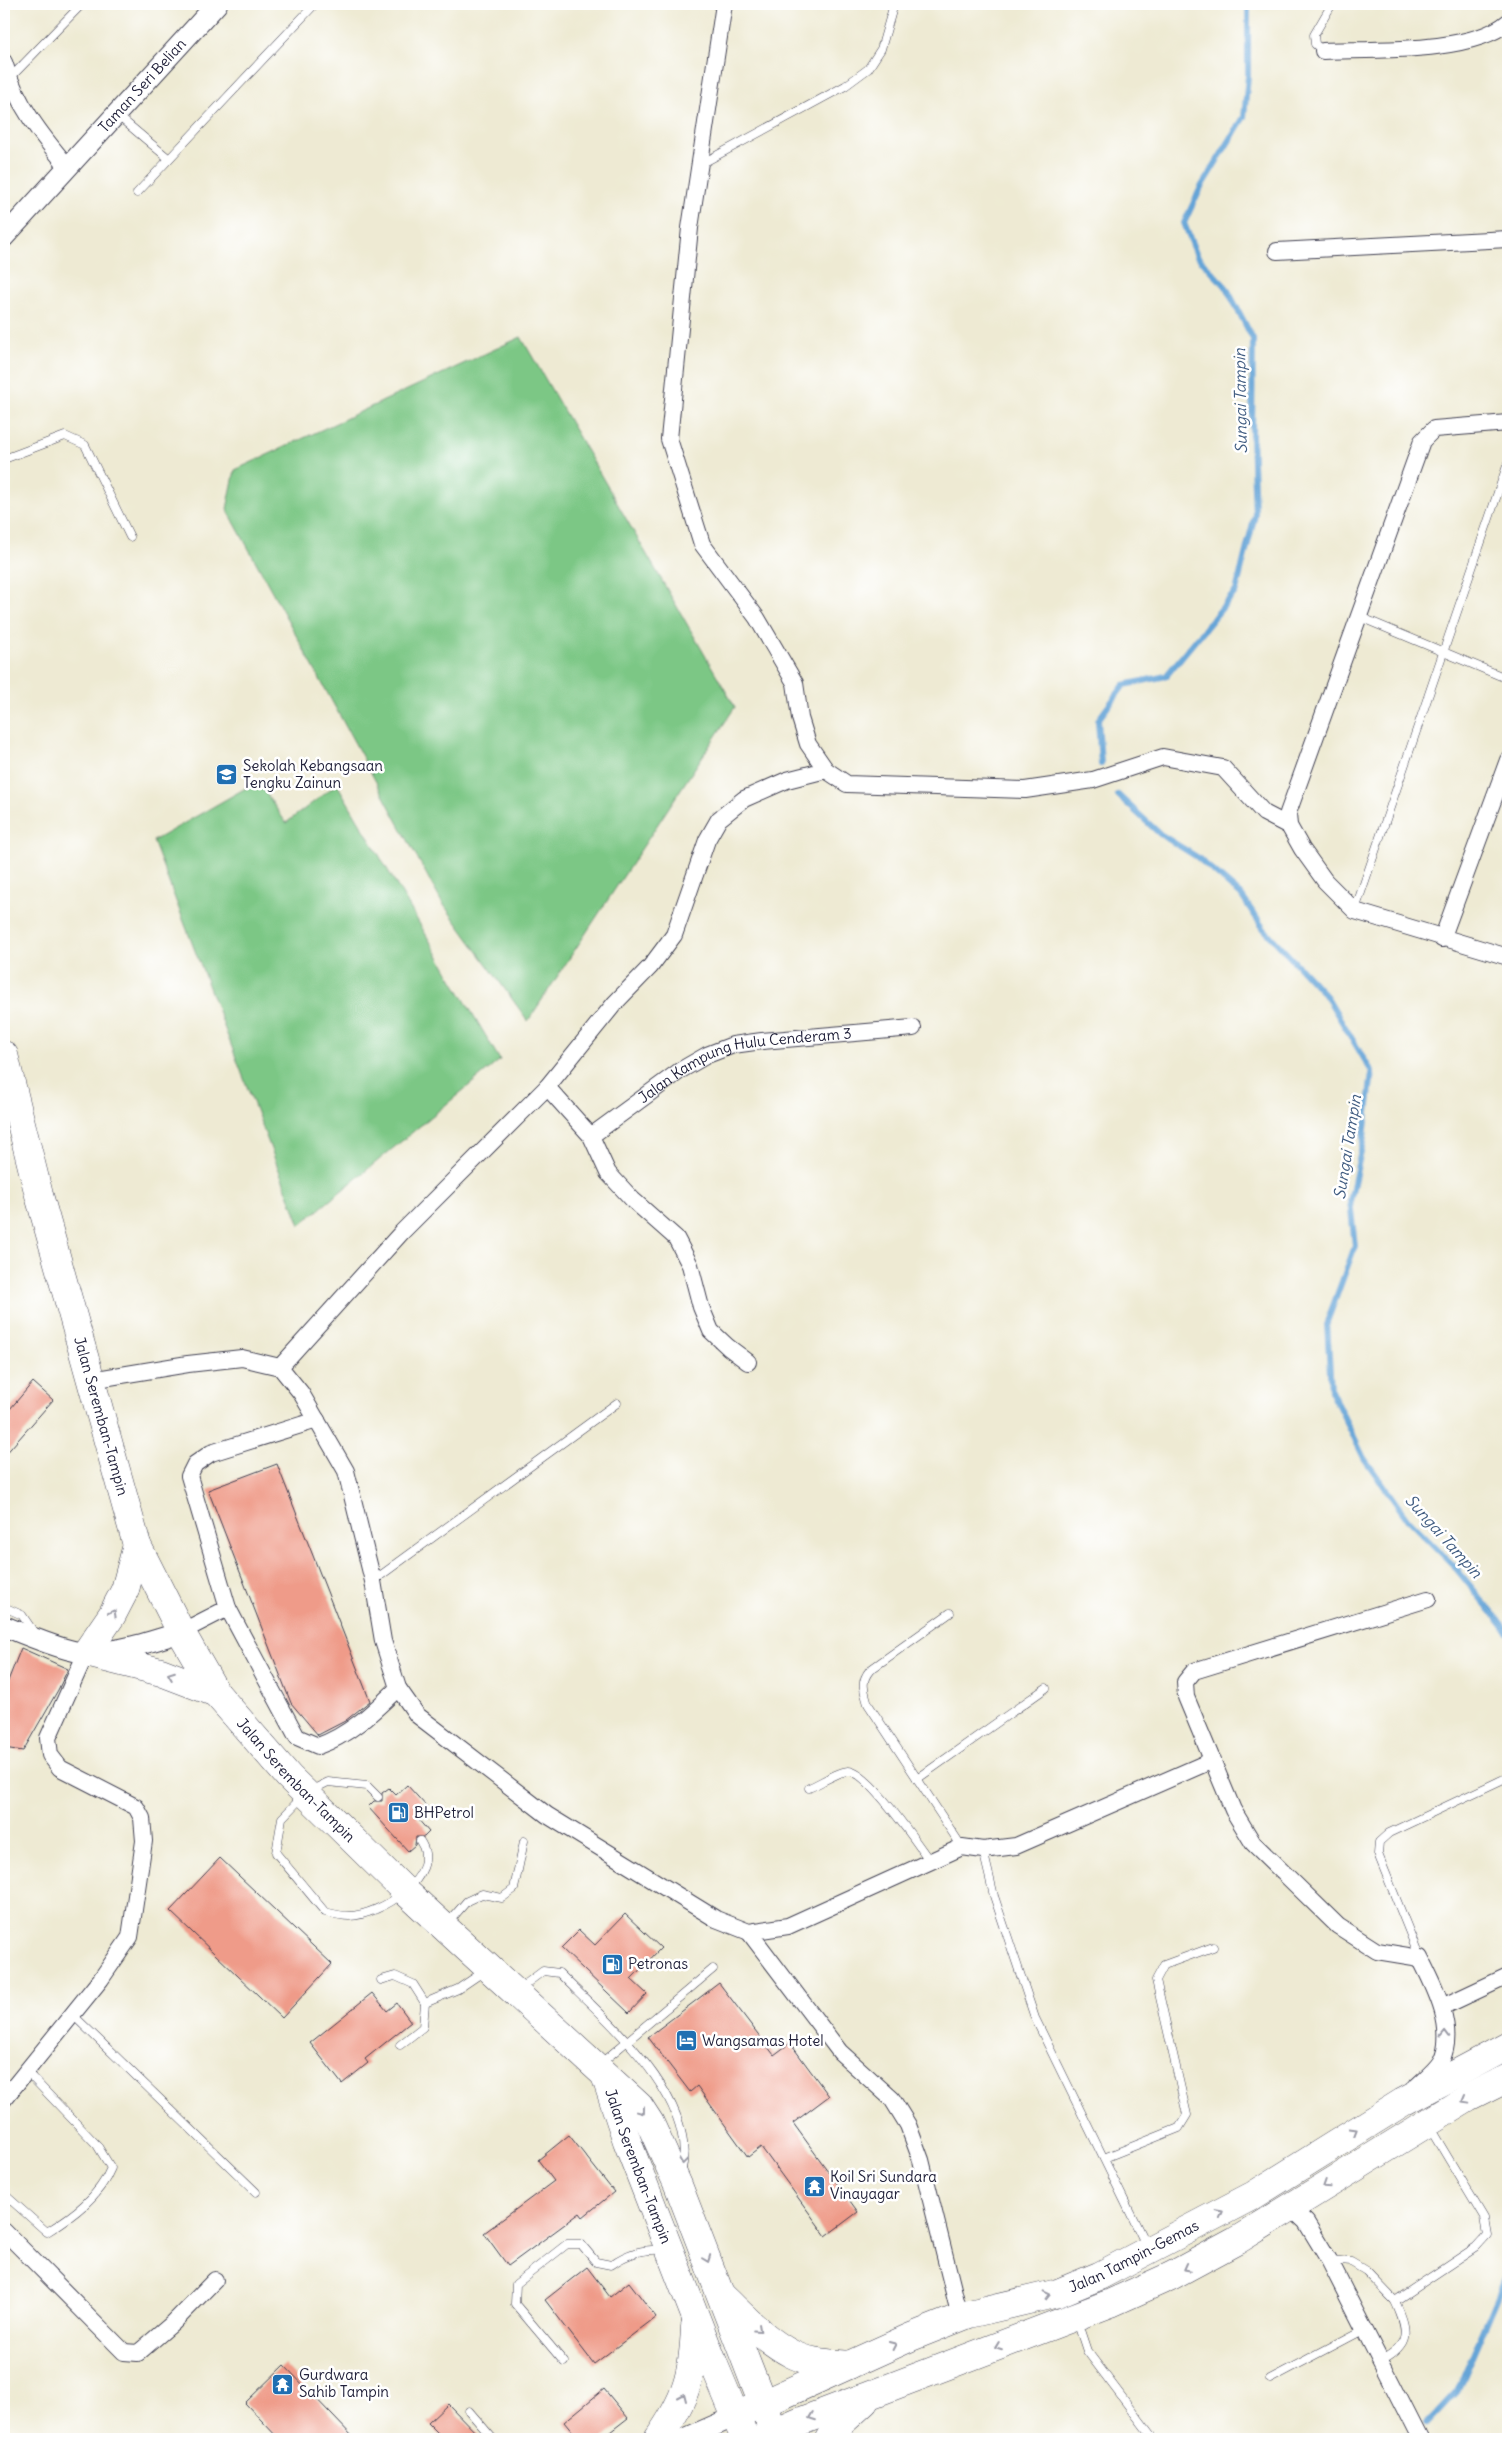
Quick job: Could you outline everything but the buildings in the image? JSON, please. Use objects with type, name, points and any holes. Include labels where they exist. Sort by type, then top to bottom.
[{"type":"highway","name":"Jalan Seremban-Tampin","points":[[4,1055],[39,1195],[137,1545],[180,1632],[216,1693],[289,1777],[406,1892],[601,2073],[696,2318],[741,2428]]},
{"type":"highway","points":[[137,1545],[125,1590],[112,1615],[86,1653],[161,1672],[216,1693]]},
{"type":"highway","name":"Jalan Tampin-Gemas","points":[[741,2428],[762,2404],[849,2365],[960,2317],[1058,2293],[1149,2251],[1254,2195],[1403,2102],[1508,2046]]},
{"type":"highway","points":[[601,2073],[639,2106],[650,2122],[678,2185],[722,2296],[762,2404],[767,2436]]},
{"type":"highway","name":"Jalan Tampin-Gemas","points":[[767,2436],[1076,2316],[1171,2276],[1291,2208],[1427,2122],[1508,2078]]},
{"type":"highway","points":[[1254,2195],[1278,2201],[1291,2208]]},
{"type":"highway","points":[[722,2296],[768,2339],[793,2355],[813,2361],[849,2365]]},
{"type":"highway","points":[[658,2439],[679,2407],[689,2384],[694,2359],[696,2318]]},
{"type":"highway","points":[[829,2439],[841,2422],[874,2393]]},
{"type":"street","name":"Taman Seri Belian","points":[[4,237],[217,4]]},
{"type":"street","points":[[724,4],[690,228],[669,438],[702,544],[757,618],[795,683],[800,718],[808,744],[826,770],[847,784],[1025,790],[1093,780],[1164,757],[1223,768],[1264,813],[1289,826]]},
{"type":"street","points":[[1323,51],[1446,45],[1498,30],[1508,22]]},
{"type":"street","points":[[4,62],[9,79],[34,126],[68,167]]},
{"type":"street","points":[[1277,251],[1508,239]]},
{"type":"street","points":[[1508,423],[1434,429],[1422,441],[1288,813],[1289,826],[1325,881],[1354,911],[1442,939],[1508,957]]},
{"type":"street","points":[[1442,939],[1508,760]]},
{"type":"street","points":[[280,1368],[402,1232],[547,1087],[615,1003],[650,967],[674,935],[708,840],[719,819],[744,799],[787,780],[826,770]]},
{"type":"street","name":"Jalan Kampung Hulu Cenderam 3","points":[[591,1136],[681,1070],[707,1055],[732,1045],[912,1028]]},
{"type":"street","points":[[547,1087],[591,1136],[608,1173],[633,1200],[676,1238],[684,1251],[711,1331],[748,1362]]},
{"type":"street","points":[[91,1380],[188,1364],[242,1358],[280,1368],[302,1394],[346,1471],[374,1581],[383,1641],[398,1688],[417,1715],[547,1815],[716,1919],[749,1932],[788,1926],[962,1847],[983,1850],[1016,1846],[1213,1760]]},
{"type":"street","points":[[317,1420],[211,1453],[194,1464],[188,1476],[228,1608],[297,1737],[318,1746],[335,1740],[372,1712],[398,1688]]},
{"type":"street","points":[[1403,2102],[1441,2061],[1446,2034],[1442,2007],[1420,1958],[1377,1951],[1338,1926],[1253,1843],[1233,1810],[1186,1696],[1185,1682],[1194,1671],[1428,1599]]},
{"type":"street","points":[[4,1626],[39,1640],[86,1653],[138,1646],[180,1632],[228,1608]]},
{"type":"street","points":[[4,2099],[130,1937],[144,1841],[142,1818],[136,1807],[60,1768],[50,1755],[48,1738],[86,1653]]},
{"type":"street","points":[[749,1932],[840,2052],[892,2099],[908,2125],[921,2160],[960,2317]]},
{"type":"street","points":[[1442,2007],[1508,1976]]},
{"type":"street","points":[[1291,2208],[1306,2222],[1329,2260],[1420,2439]]},
{"type":"street","points":[[4,2231],[124,2352],[138,2353],[173,2323],[215,2280]]},
{"type":"street","points":[[684,2439],[741,2428]]},
{"type":"lane","points":[[9,79],[82,4]]},
{"type":"lane","points":[[137,193],[315,4]]},
{"type":"lane","points":[[699,165],[845,86],[868,70],[881,49],[894,4]]},
{"type":"lane","points":[[1323,51],[1315,44],[1314,35],[1332,4]]},
{"type":"lane","points":[[117,115],[168,158]]},
{"type":"lane","points":[[4,459],[65,436],[85,445],[130,537]]},
{"type":"lane","points":[[1354,911],[1508,463]]},
{"type":"lane","points":[[1360,616],[1508,679]]},
{"type":"lane","points":[[374,1581],[617,1403]]},
{"type":"lane","points":[[4,1607],[22,1615],[39,1640]]},
{"type":"lane","points":[[950,1612],[870,1670],[864,1677],[862,1686],[868,1704],[962,1847]]},
{"type":"lane","points":[[917,1779],[1046,1688]]},
{"type":"lane","points":[[810,1788],[848,1771],[855,1772],[877,1791],[930,1861]]},
{"type":"lane","points":[[1420,1958],[1378,1854],[1379,1842],[1388,1833],[1508,1778]]},
{"type":"lane","points":[[378,1797],[367,1786],[328,1782],[306,1793],[282,1818],[276,1853],[325,1912],[350,1916],[382,1907],[406,1892],[424,1869],[424,1848],[420,1841]]},
{"type":"lane","points":[[444,1927],[467,1901],[482,1894],[502,1898],[514,1889],[524,1842]]},
{"type":"lane","points":[[983,1850],[994,1896],[1035,2018],[1149,2251]]},
{"type":"lane","points":[[1104,2158],[1179,2128],[1187,2115],[1156,1980],[1164,1965],[1214,1947]]},
{"type":"lane","points":[[425,2003],[458,1989],[489,1968]]},
{"type":"lane","points":[[601,2073],[627,2041],[713,1969]]},
{"type":"lane","points":[[515,1992],[543,1971],[559,1973],[627,2041],[656,2079],[679,2120],[685,2158],[678,2185]]},
{"type":"lane","points":[[381,1980],[395,1976],[412,1984],[425,2003],[423,2027],[400,2045]]},
{"type":"lane","points":[[72,2014],[256,2192]]},
{"type":"lane","points":[[4,2194],[47,2232],[91,2199],[107,2178],[111,2168],[97,2145],[26,2072]]},
{"type":"lane","points":[[1395,2301],[1476,2247],[1487,2235],[1484,2218],[1427,2122]]},
{"type":"lane","points":[[564,2362],[516,2304],[516,2284],[567,2244],[581,2244],[596,2262],[611,2265],[625,2255],[645,2249],[671,2251]]},
{"type":"lane","points":[[1329,2260],[1351,2262],[1359,2267],[1395,2301],[1404,2322],[1405,2338],[1397,2352],[1381,2360]]},
{"type":"lane","points":[[1076,2316],[1087,2351],[1150,2434]]},
{"type":"lane","points":[[1270,2379],[1365,2329]]},
{"type":"lane","points":[[469,2411],[494,2439]]},
{"type":"green space","points":[[521,337],[735,707],[528,1021],[441,901],[227,509],[235,470]]},
{"type":"green space","points":[[258,781],[286,823],[337,784],[500,1060],[300,1225],[153,841]]},
{"type":"waterway","name":"Sungai Tampin","points":[[1101,764],[1098,720],[1124,685],[1166,676],[1236,591],[1255,515],[1252,435],[1253,339],[1226,287],[1197,256],[1184,223],[1201,187],[1244,117],[1248,76],[1248,4]]},
{"type":"waterway","name":"Sungai Tampin","points":[[1118,795],[1160,834],[1197,857],[1241,895],[1264,929],[1327,997],[1372,1072],[1364,1137],[1350,1201],[1355,1246],[1327,1322],[1331,1391],[1364,1458],[1408,1520],[1454,1566],[1508,1632]]},
{"type":"waterway","name":"Sungai Tampin","points":[[1427,2424],[1457,2392],[1508,2273]]},
{"type":"waterway","name":"Sungai Tampin","points":[[1400,2439],[1405,2436]]},
{"type":"place","name":"Sekolah Kebangsaan Tengku Zainun","points":[[227,775]]},
{"type":"place","name":"BHPetrol","points":[[398,1813]]},
{"type":"place","name":"Petronas","points":[[612,1964]]},
{"type":"place","name":"Wangsamas Hotel","points":[[686,2041]]},
{"type":"place","name":"Koil Sri Sundara Vinayagar","points":[[814,2186]]},
{"type":"place","name":"Gurdwara Sahib Tampin","points":[[283,2384]]}]
